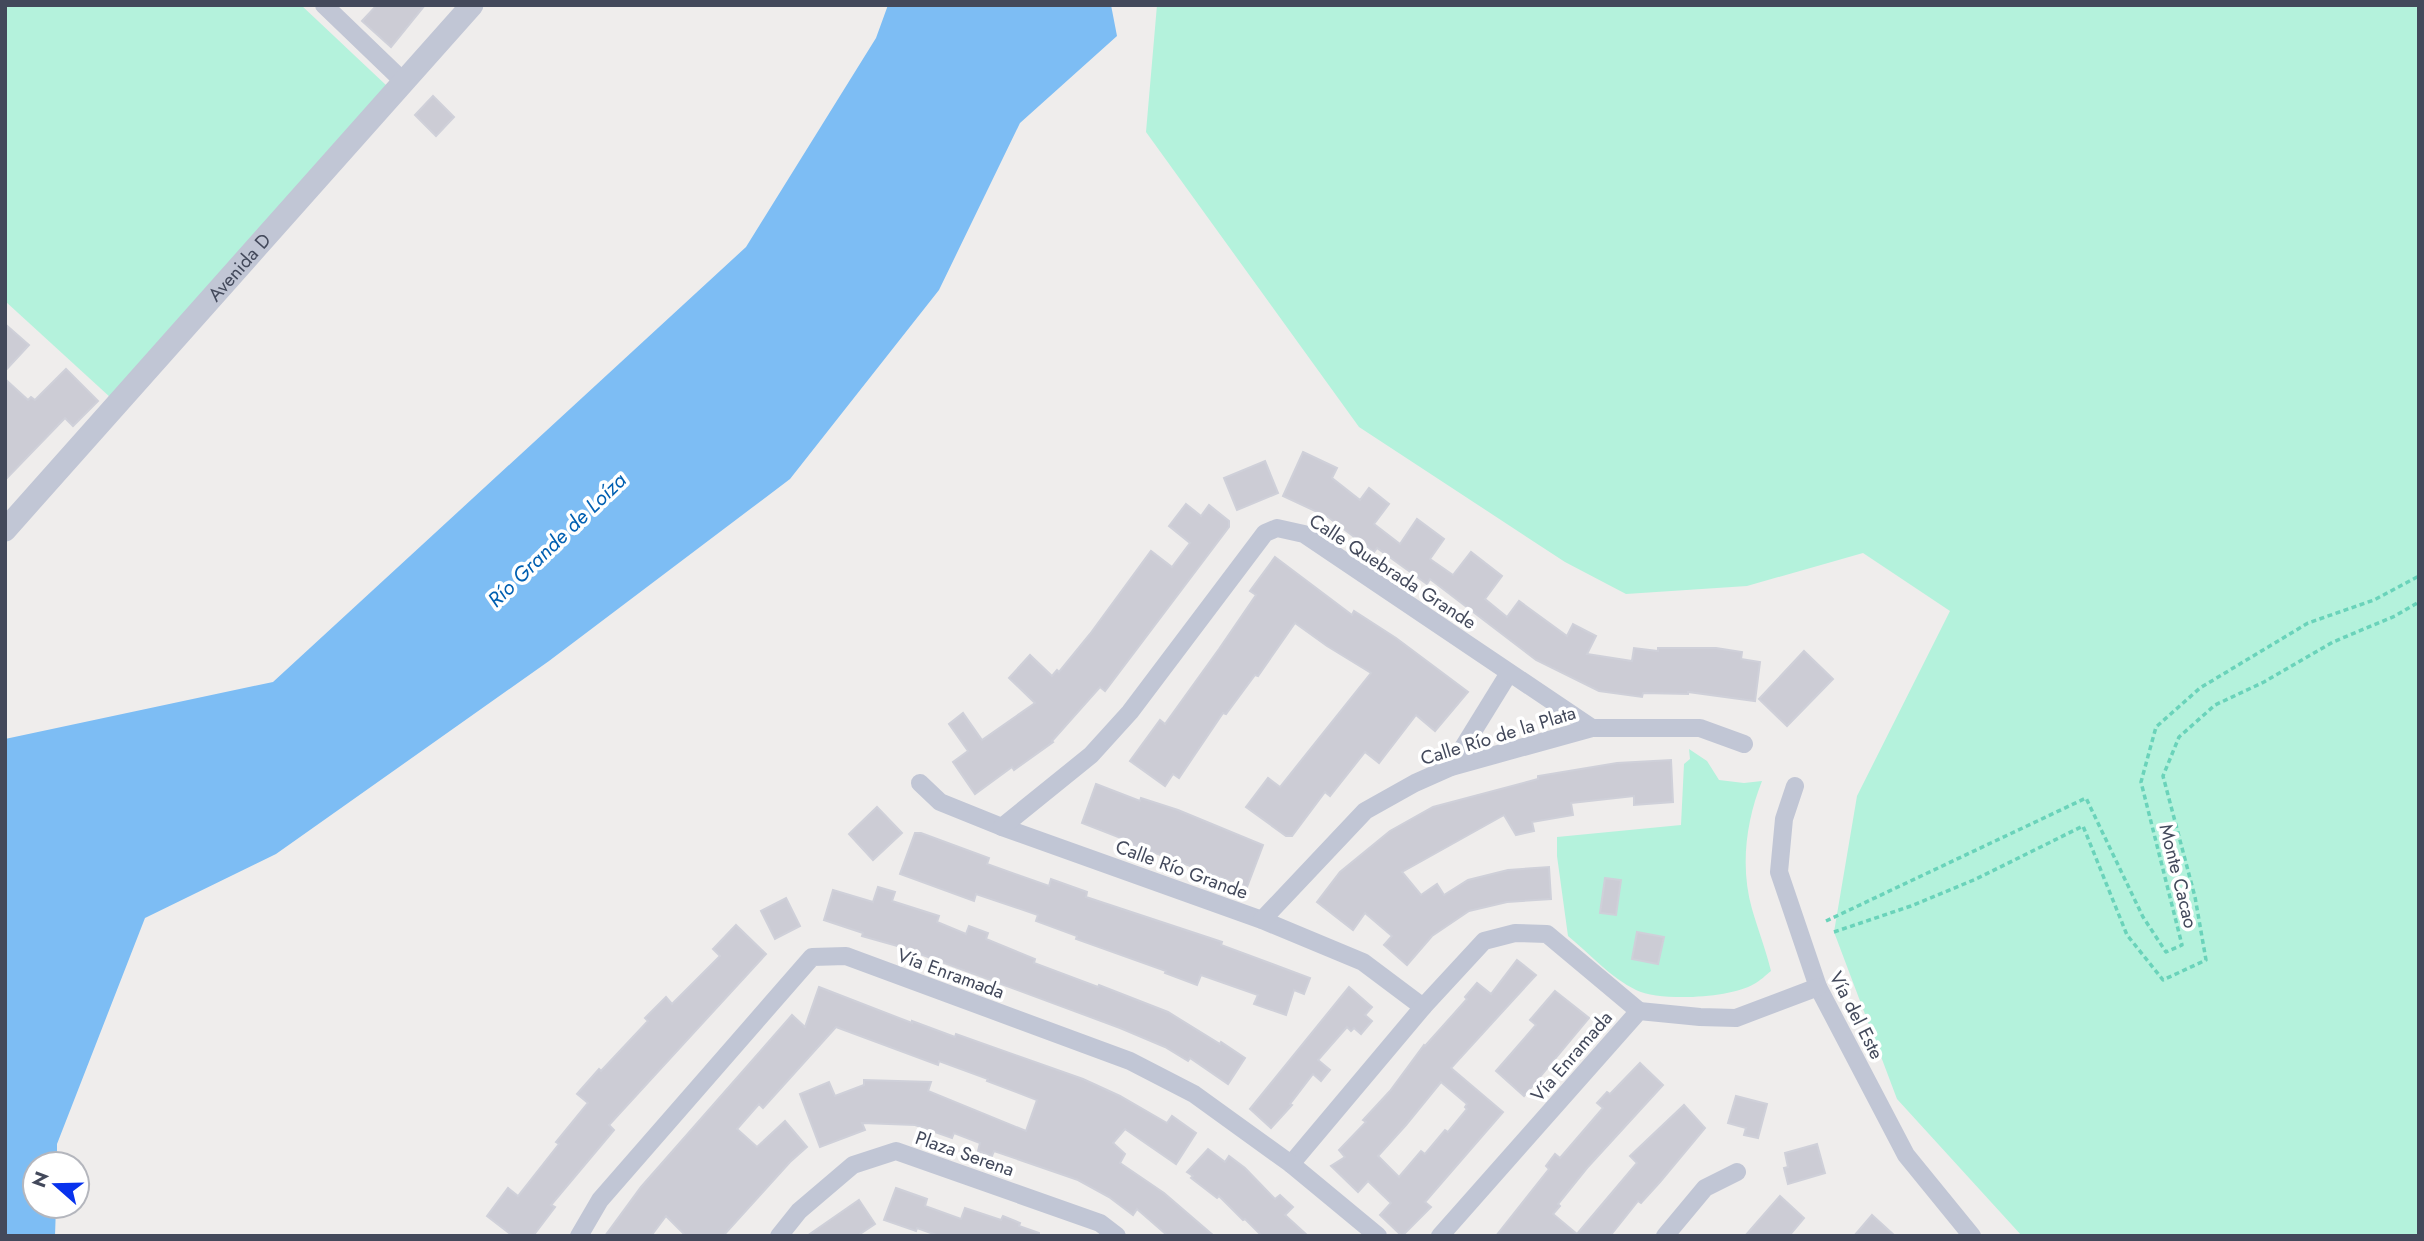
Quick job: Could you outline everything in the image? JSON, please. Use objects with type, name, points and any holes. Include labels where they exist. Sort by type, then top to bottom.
[{"type":"street","points":[[324,5],[404,82]]},
{"type":"street","name":"Avenida D","points":[[5,530],[472,5]]},
{"type":"street","name":"Calle Quebrada Grande","points":[[1002,827],[1091,755],[1130,712],[1265,533],[1277,528],[1304,534],[1592,728]]},
{"type":"street","points":[[1451,767],[1509,673]]},
{"type":"street","points":[[1592,728],[1700,728],[1744,744]]},
{"type":"street","name":"Calle Río de la Plata","points":[[1262,920],[1364,811],[1451,767],[1592,728]]},
{"type":"street","name":"Calle Río Grande","points":[[919,783],[940,802],[1002,827],[1262,920],[1363,962],[1423,1007]]},
{"type":"street","name":"Vía del Este","points":[[1795,786],[1784,819],[1779,872],[1818,988],[1906,1155],[1972,1236]]},
{"type":"street","points":[[1291,1164],[1423,1007],[1484,941],[1515,933],[1547,934],[1639,1011]]},
{"type":"street","name":"Vía Enramada","points":[[579,1236],[600,1200],[812,957],[846,956],[1130,1061],[1194,1094],[1291,1164],[1378,1236]]},
{"type":"street","name":"Vía Enramada","points":[[1440,1236],[1639,1011],[1735,1018],[1818,988]]},
{"type":"street","name":"Plaza Serena","points":[[779,1236],[799,1211],[853,1165],[896,1152],[1100,1223],[1117,1236]]},
{"type":"street","points":[[1665,1236],[1705,1188],[1737,1172]]},
{"type":"path","name":"Monte Cacao","points":[[1826,921],[2086,798],[2143,917],[2166,952],[2182,945],[2141,782],[2156,727],[2200,688],[2308,623],[2374,600],[2419,576]]},
{"type":"path","points":[[1834,932],[1911,906],[1976,879],[2083,826],[2127,935],[2162,980],[2206,960],[2196,897],[2163,776],[2179,737],[2215,705],[2264,682],[2333,642],[2395,616],[2419,602]]},
{"type":"green space","points":[[5,5],[301,5],[387,86],[111,398],[5,301]]},
{"type":"green space","points":[[1157,5],[2419,5],[2419,1236],[2022,1236],[1897,1099],[1834,932],[1857,796],[1950,611],[1863,553],[1747,586],[1626,594],[1565,562],[1359,427],[1146,132]]},
{"type":"green space","points":[[1689,749],[1707,761],[1719,780],[1744,783],[1762,781],[1756,796],[1746,844],[1746,877],[1752,909],[1771,971],[1754,984],[1729,993],[1696,997],[1647,994],[1627,985],[1609,972],[1568,936],[1557,837],[1681,825],[1684,764],[1690,759]]},
{"type":"water","name":"Río Grande de Loíza","points":[[888,5],[1111,5],[1117,36],[1020,123],[939,290],[790,479],[549,661],[276,854],[145,918],[57,1144],[57,1150],[21,1150],[21,1220],[56,1220],[55,1236],[5,1236],[5,739],[273,682],[746,247],[876,38]]},
{"type":"building","points":[[377,5],[425,5],[391,47],[362,21]]},
{"type":"building","points":[[433,96],[454,117],[436,136],[415,115]]},
{"type":"building","points":[[5,324],[29,345],[5,371]]},
{"type":"building","points":[[66,369],[98,401],[73,426],[65,418],[5,480],[5,379],[28,400],[31,397],[35,400]]},
{"type":"building","points":[[1303,452],[1337,468],[1332,478],[1360,500],[1369,488],[1389,504],[1374,524],[1400,544],[1417,519],[1444,539],[1430,559],[1453,575],[1471,552],[1502,576],[1485,599],[1507,617],[1519,601],[1567,636],[1573,624],[1596,636],[1587,654],[1632,661],[1634,648],[1658,651],[1658,648],[1716,648],[1742,652],[1741,659],[1760,662],[1755,701],[1688,692],[1643,693],[1642,697],[1599,691],[1536,660],[1430,579],[1427,584],[1377,548],[1374,552],[1328,517],[1283,496]]},
{"type":"building","points":[[1265,461],[1278,493],[1237,510],[1224,478]]},
{"type":"building","points":[[1186,504],[1201,516],[1209,505],[1229,521],[1229,527],[1105,691],[1100,687],[1053,742],[975,794],[953,762],[968,751],[949,724],[963,713],[982,740],[1035,703],[1009,678],[1030,655],[1052,676],[1057,670],[1059,672],[1151,551],[1172,567],[1190,543],[1169,526]]},
{"type":"building","points":[[1275,557],[1352,615],[1354,611],[1396,638],[1468,692],[1435,731],[1416,715],[1379,763],[1365,752],[1330,796],[1325,792],[1292,836],[1286,836],[1246,807],[1268,778],[1280,787],[1371,673],[1295,623],[1258,676],[1255,675],[1226,714],[1223,713],[1179,778],[1173,774],[1165,786],[1130,761],[1160,720],[1165,724],[1219,649],[1256,595],[1250,591]]},
{"type":"building","points":[[1804,651],[1833,679],[1787,726],[1759,699]]},
{"type":"building","points":[[1671,760],[1673,802],[1634,805],[1634,796],[1571,803],[1573,815],[1532,822],[1534,831],[1516,835],[1504,815],[1402,872],[1421,895],[1437,884],[1444,895],[1468,880],[1508,870],[1549,867],[1551,899],[1507,902],[1469,911],[1432,936],[1407,965],[1384,945],[1392,936],[1365,913],[1353,930],[1317,902],[1340,872],[1390,831],[1433,807],[1538,779],[1538,776],[1617,763]]},
{"type":"building","points":[[1096,784],[1140,801],[1141,798],[1178,810],[1263,845],[1247,887],[1125,842],[1126,840],[1082,823]]},
{"type":"building","points":[[877,807],[902,833],[873,860],[849,834]]},
{"type":"building","points":[[915,833],[989,858],[987,864],[1049,886],[1051,879],[1087,892],[1086,897],[1222,942],[1221,945],[1310,978],[1304,994],[1294,990],[1286,1015],[1254,1004],[1258,995],[1201,975],[1197,985],[1076,939],[1077,936],[1036,921],[1038,915],[976,894],[974,901],[900,874]]},
{"type":"building","points":[[1605,878],[1621,880],[1616,915],[1600,913]]},
{"type":"building","points":[[878,887],[895,892],[892,901],[939,916],[937,922],[966,934],[969,926],[988,933],[986,939],[1035,959],[1034,963],[1168,1012],[1245,1058],[1228,1084],[1190,1058],[1188,1061],[1165,1047],[1120,1028],[824,920],[833,890],[873,902]]},
{"type":"building","points":[[786,898],[800,926],[775,939],[761,911]]},
{"type":"building","points":[[736,925],[766,954],[609,1125],[614,1130],[551,1205],[555,1207],[533,1236],[513,1236],[487,1216],[508,1188],[518,1196],[559,1144],[556,1142],[588,1103],[577,1094],[648,1021],[645,1018],[666,997],[672,1004],[720,956],[713,949]]},
{"type":"building","points":[[1637,932],[1664,937],[1658,964],[1632,959]]},
{"type":"building","points":[[1517,960],[1536,975],[1451,1068],[1503,1112],[1425,1202],[1431,1207],[1402,1236],[1380,1215],[1391,1203],[1368,1181],[1358,1192],[1331,1166],[1345,1157],[1339,1150],[1366,1122],[1363,1120],[1390,1091],[1424,1045],[1467,999],[1465,997],[1477,983],[1491,994]],"holes":[[[1441,1082],[1467,1104],[1467,1109],[1448,1132],[1445,1130],[1425,1154],[1421,1151],[1399,1177],[1378,1156]]]},
{"type":"building","points":[[819,987],[912,1023],[955,1037],[956,1034],[1083,1079],[1120,1096],[1167,1123],[1172,1116],[1196,1133],[1176,1164],[1125,1129],[1113,1143],[1125,1154],[1120,1163],[1164,1193],[1214,1236],[1168,1236],[1137,1209],[1133,1215],[1109,1197],[1078,1180],[994,1151],[992,1156],[978,1151],[980,1143],[954,1133],[952,1138],[915,1125],[862,1123],[865,1130],[820,1147],[800,1094],[829,1082],[835,1096],[864,1085],[864,1080],[931,1082],[928,1091],[1026,1131],[1037,1100],[939,1061],[938,1065],[836,1027],[763,1108],[759,1104],[737,1129],[757,1147],[785,1121],[807,1147],[723,1236],[686,1236],[666,1216],[651,1236],[605,1236],[641,1187],[792,1015],[805,1027]]},
{"type":"building","points":[[1349,987],[1372,1007],[1365,1015],[1372,1021],[1361,1034],[1354,1028],[1351,1031],[1347,1027],[1318,1060],[1330,1070],[1321,1081],[1313,1074],[1290,1104],[1292,1105],[1271,1128],[1250,1109]]},
{"type":"building","points":[[1555,991],[1589,1018],[1524,1096],[1496,1071],[1536,1025],[1530,1020]]},
{"type":"building","points":[[1640,1063],[1663,1085],[1587,1168],[1553,1214],[1577,1234],[1637,1163],[1630,1156],[1684,1105],[1705,1128],[1610,1236],[1496,1236],[1549,1169],[1546,1166],[1555,1154],[1560,1158],[1603,1108],[1597,1103],[1607,1092],[1610,1094]]},
{"type":"building","points":[[1736,1096],[1767,1104],[1758,1138],[1744,1135],[1746,1128],[1728,1123]]},
{"type":"building","points":[[1817,1144],[1825,1173],[1788,1184],[1784,1168],[1788,1167],[1785,1153]]},
{"type":"building","points":[[1208,1149],[1225,1162],[1229,1156],[1245,1168],[1275,1199],[1280,1195],[1293,1207],[1285,1215],[1308,1236],[1262,1236],[1219,1196],[1217,1198],[1191,1178],[1193,1176],[1187,1172]]},
{"type":"building","points":[[896,1188],[927,1199],[925,1206],[961,1219],[965,1208],[1001,1220],[1003,1216],[1020,1223],[1019,1226],[1039,1233],[1039,1236],[939,1236],[917,1228],[916,1231],[884,1220]]},
{"type":"building","points":[[1780,1196],[1804,1218],[1789,1236],[1745,1236]]},
{"type":"building","points":[[859,1200],[875,1224],[857,1236],[807,1236]]},
{"type":"building","points":[[1872,1215],[1895,1236],[1854,1236]]}]
